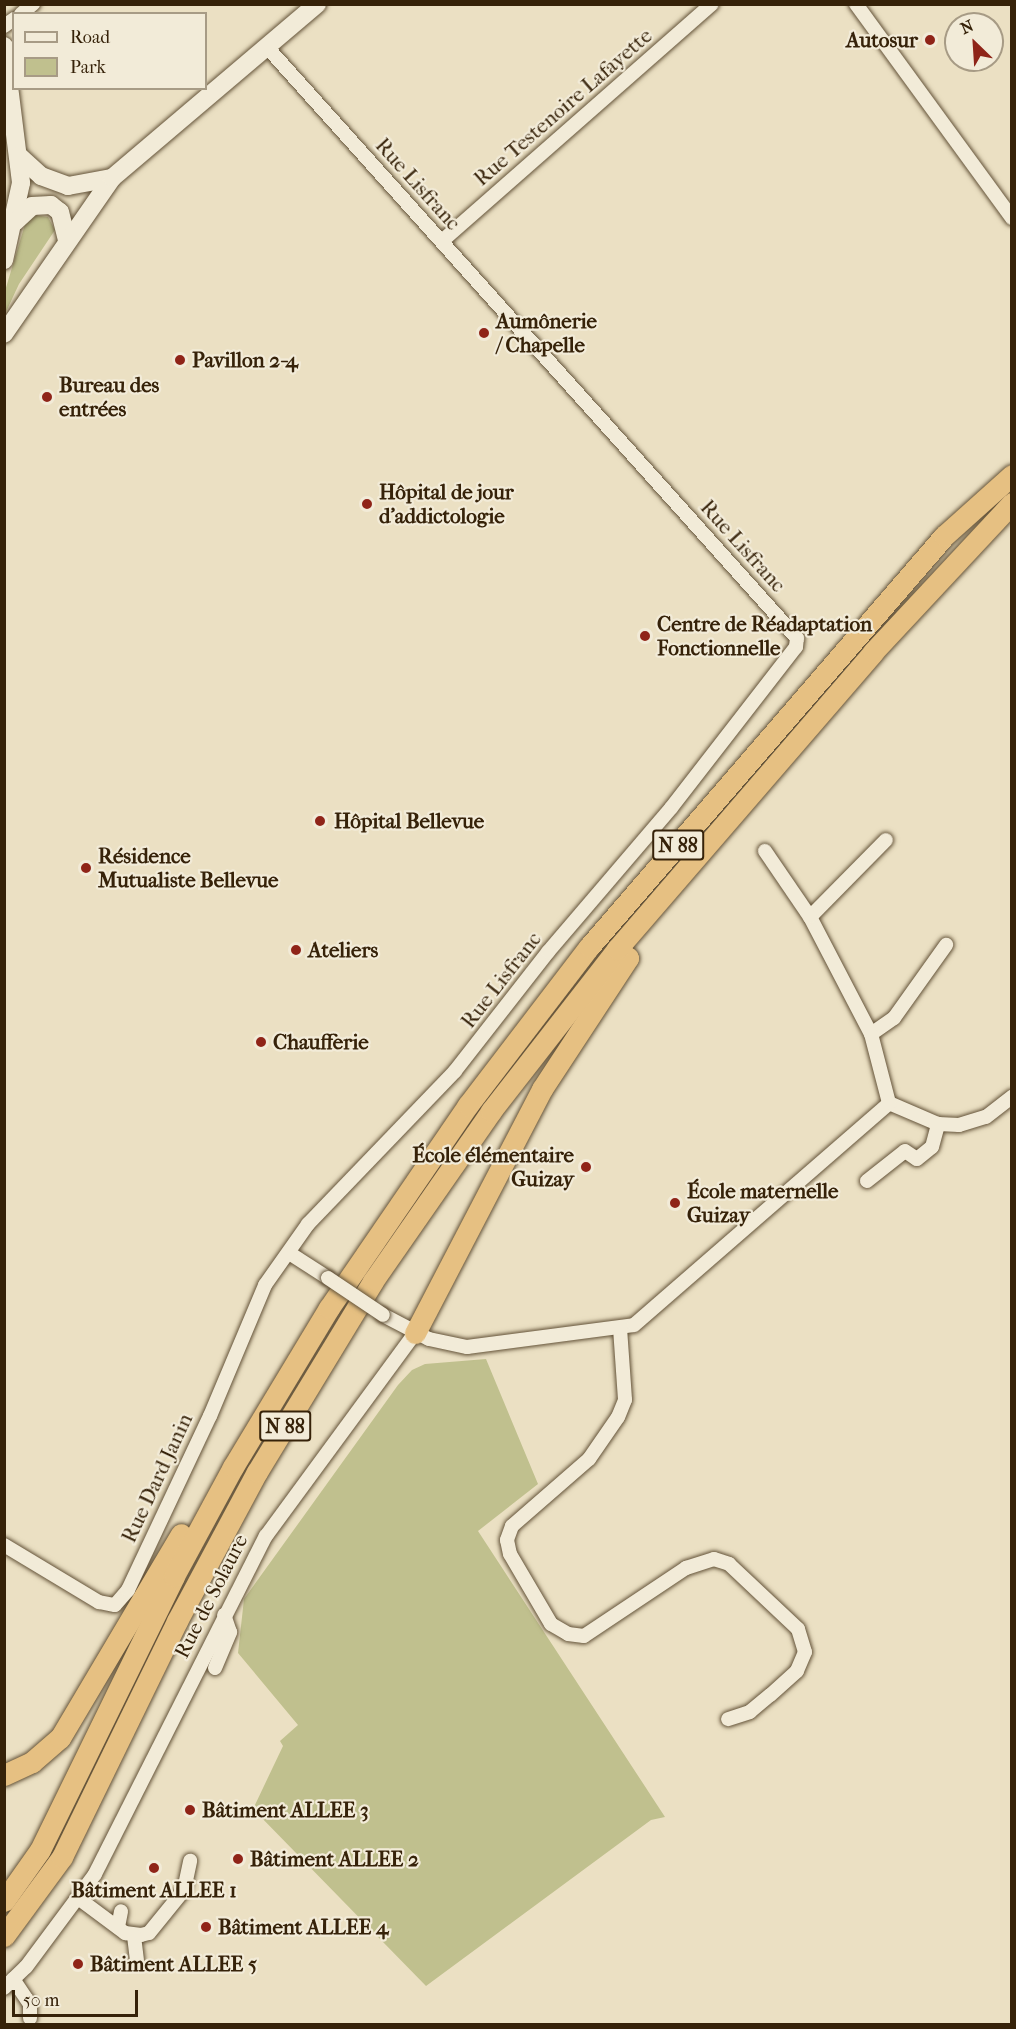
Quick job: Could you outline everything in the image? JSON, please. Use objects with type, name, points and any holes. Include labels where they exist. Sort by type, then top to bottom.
[{"type":"highway","name":"N 88","points":[[4,1901],[40,1850],[174,1576],[233,1467],[330,1308],[409,1189],[589,947],[944,536],[1011,475]]},
{"type":"highway","name":"N 88","points":[[4,1936],[62,1857],[187,1601],[257,1472],[373,1281],[490,1111],[617,949],[873,652],[1011,503]]},
{"type":"highway","points":[[415,1333],[542,1089],[628,958],[617,949]]},
{"type":"highway","name":"N 88","points":[[4,1775],[32,1762],[60,1738],[185,1527],[233,1467]]},
{"type":"main road","points":[[4,334],[112,178],[317,4]]},
{"type":"main road","points":[[4,46],[21,183],[15,222],[4,260]]},
{"type":"main road","points":[[19,156],[41,176],[68,186],[112,178]]},
{"type":"main road","points":[[15,222],[32,206],[51,205],[60,212],[67,241]]},
{"type":"street","name":"Rue Testenoire Lafayette","points":[[442,241],[712,4]]},
{"type":"street","points":[[856,4],[1011,218]]},
{"type":"street","name":"Rue Lisfranc","points":[[267,47],[797,638],[796,647],[671,808],[548,952],[455,1071],[308,1224],[289,1253]]},
{"type":"street","points":[[810,917],[886,840]]},
{"type":"street","points":[[765,851],[810,917],[871,1034],[889,1103]]},
{"type":"street","points":[[871,1034],[894,1018],[946,945]]},
{"type":"street","points":[[889,1103],[938,1124],[959,1125],[986,1117],[1011,1097]]},
{"type":"street","points":[[289,1253],[383,1315],[415,1333],[467,1347],[634,1325],[889,1103]]},
{"type":"street","points":[[867,1181],[905,1151],[917,1159],[932,1147],[938,1124]]},
{"type":"street","name":"Rue Dard Janin","points":[[4,1545],[99,1602],[115,1605],[128,1590],[210,1416],[265,1286],[289,1253]]},
{"type":"street","points":[[620,1328],[625,1400],[618,1417],[589,1459],[512,1526],[507,1540],[510,1554],[551,1624],[568,1634],[584,1636],[686,1568],[714,1559],[729,1564],[798,1629],[805,1652],[797,1671],[770,1695],[750,1712],[728,1719]]},
{"type":"street","name":"Rue de Solaure","points":[[9,1984],[78,1898],[137,1792],[224,1615],[266,1536],[415,1333]]},
{"type":"street","points":[[215,1668],[225,1657],[230,1632],[224,1615]]},
{"type":"street","points":[[78,1898],[94,1915],[124,1933],[148,1932],[175,1903],[193,1877],[190,1861]]},
{"type":"street","points":[[175,1903],[191,1901]]},
{"type":"street","points":[[121,1911],[124,1933],[137,1960]]},
{"type":"street","points":[[9,1984],[30,2004],[25,2017]]},
{"type":"green space","points":[[34,215],[48,217],[55,230],[19,284],[5,314],[5,291],[26,221]]},
{"type":"green space","points":[[486,1359],[538,1484],[478,1531],[665,1817],[651,1820],[426,1986],[253,1809],[283,1746],[280,1741],[298,1725],[238,1653],[244,1599],[398,1385],[412,1370],[425,1364]]},
{"type":"tram line","points":[[4,151],[4,193]]},
{"type":"place","name":"Autosur","points":[[930,40]]},
{"type":"place","name":"Aumônerie / Chapelle","points":[[484,333]]},
{"type":"place","name":"Pavillon 2-4","points":[[180,360]]},
{"type":"place","name":"Bureau des entrées","points":[[47,397]]},
{"type":"place","name":"Hôpital de jour d'addictologie","points":[[367,504]]},
{"type":"place","name":"Centre de Réadaptation Fonctionnelle","points":[[645,636]]},
{"type":"place","name":"Hôpital Bellevue","points":[[320,821]]},
{"type":"place","name":"Résidence Mutualiste Bellevue","points":[[86,868]]},
{"type":"place","name":"Ateliers","points":[[296,950]]},
{"type":"place","name":"Chaufferie","points":[[261,1042]]},
{"type":"place","name":"École élémentaire Guizay","points":[[586,1167]]},
{"type":"place","name":"École maternelle Guizay","points":[[675,1203]]},
{"type":"place","name":"Bâtiment ALLEE 3","points":[[190,1810]]},
{"type":"place","name":"Bâtiment ALLEE 2","points":[[238,1859]]},
{"type":"place","name":"Bâtiment ALLEE 1","points":[[154,1868]]},
{"type":"place","name":"Bâtiment ALLEE 4","points":[[206,1927]]},
{"type":"place","name":"Bâtiment ALLEE 5","points":[[78,1964]]}]
